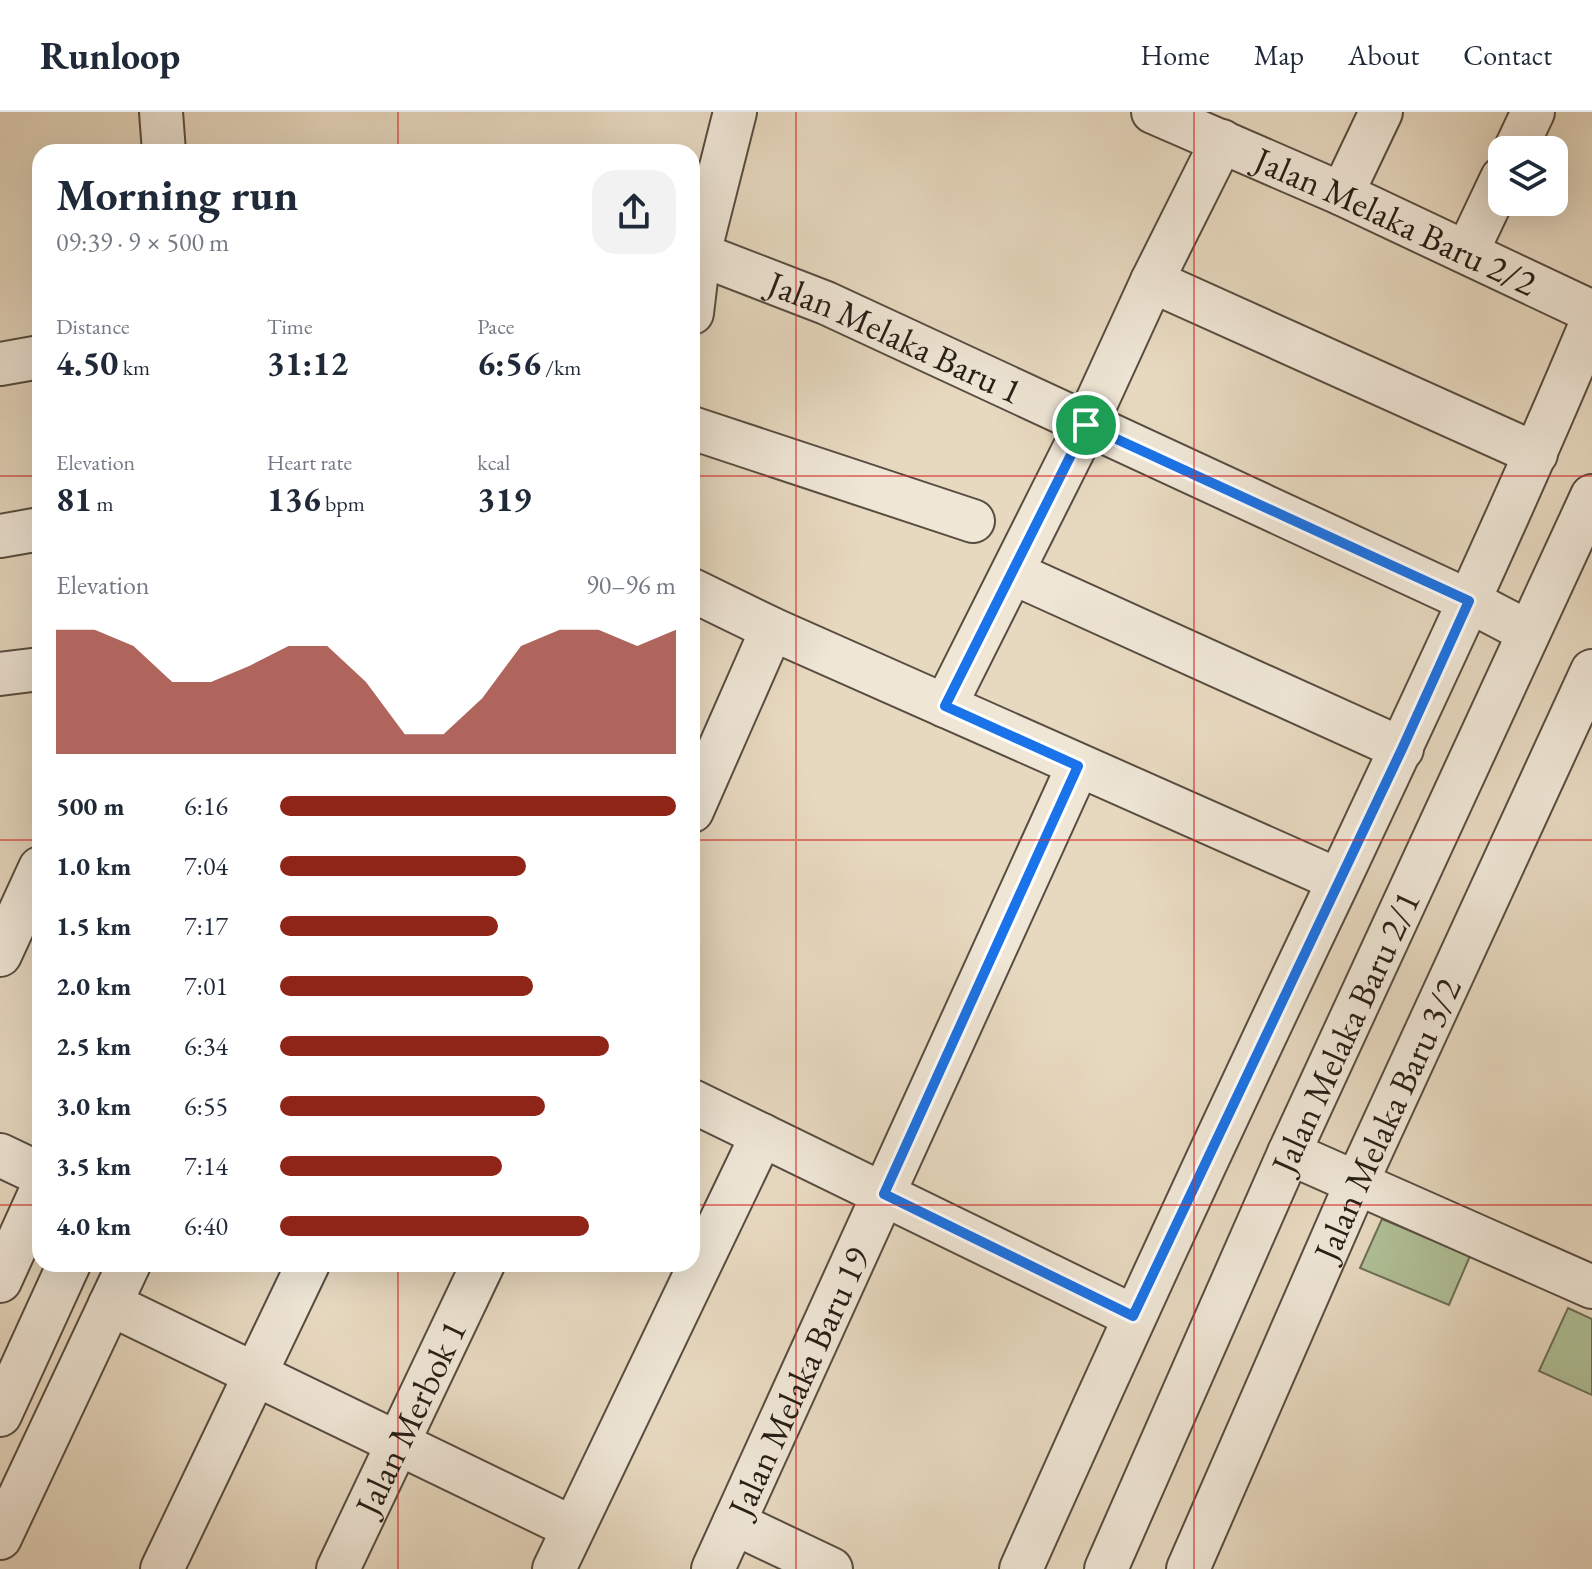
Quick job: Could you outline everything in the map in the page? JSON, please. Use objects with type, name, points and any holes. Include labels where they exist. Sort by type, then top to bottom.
[{"type":"street","points":[[161,112],[163,144]]},
{"type":"street","points":[[700,240],[735,112]]},
{"type":"street","points":[[1342,194],[1381,112]]},
{"type":"street","points":[[1522,136],[1533,112]]},
{"type":"street","points":[[945,706],[1086,425],[1152,281],[1190,123]]},
{"type":"street","name":"Jalan Melaka Baru 2/2","points":[[1190,123],[1592,312]]},
{"type":"street","points":[[1467,252],[1488,208]]},
{"type":"street","name":"Jalan Melaka Baru 1","points":[[700,256],[826,303],[1469,601],[1528,632]]},
{"type":"street","points":[[1152,281],[1536,454]]},
{"type":"street","points":[[1021,1569],[1133,1316],[1402,749],[1536,454],[1592,321]]},
{"type":"street","points":[[0,364],[32,358]]},
{"type":"street","points":[[700,431],[973,521]]},
{"type":"street","name":"Jalan Melaka Baru 2/1","points":[[1106,1569],[1289,1153],[1592,496]]},
{"type":"street","points":[[0,536],[32,530]]},
{"type":"street","points":[[1013,573],[1402,749]]},
{"type":"street","points":[[700,594],[772,629],[1338,880]]},
{"type":"street","points":[[700,793],[772,629]]},
{"type":"street","points":[[0,674],[32,670]]},
{"type":"street","name":"Jalan Melaka Baru 3/2","points":[[1188,1569],[1356,1184],[1592,671]]},
{"type":"street","name":"Jalan Melaka Baru 19","points":[[713,1569],[1078,766]]},
{"type":"street","points":[[0,955],[32,885]]},
{"type":"street","points":[[700,1105],[1133,1316]]},
{"type":"street","points":[[700,1264],[762,1135]]},
{"type":"street","points":[[1289,1153],[1592,1287]]},
{"type":"street","points":[[0,1155],[32,1170]]},
{"type":"street","points":[[0,1281],[32,1266]]},
{"type":"street","points":[[0,1415],[47,1272]]},
{"type":"street","points":[[86,1272],[118,1286],[256,1375],[573,1528]]},
{"type":"street","points":[[162,1569],[304,1272]]},
{"type":"street","name":"Jalan Merbok 1","points":[[338,1569],[479,1272]]},
{"type":"street","points":[[554,1569],[696,1272]]},
{"type":"street","points":[[0,1538],[118,1286]]},
{"type":"street","points":[[734,1523],[831,1569]]},
{"type":"green space","points":[[1382,1219],[1470,1256],[1449,1305],[1360,1268]]},
{"type":"green space","points":[[1568,1308],[1592,1319],[1592,1395],[1539,1371]]},
{"type":"route","points":[[1086,425],[1469,601],[1133,1316],[884,1194],[1078,766],[945,706],[1086,425]]}]
